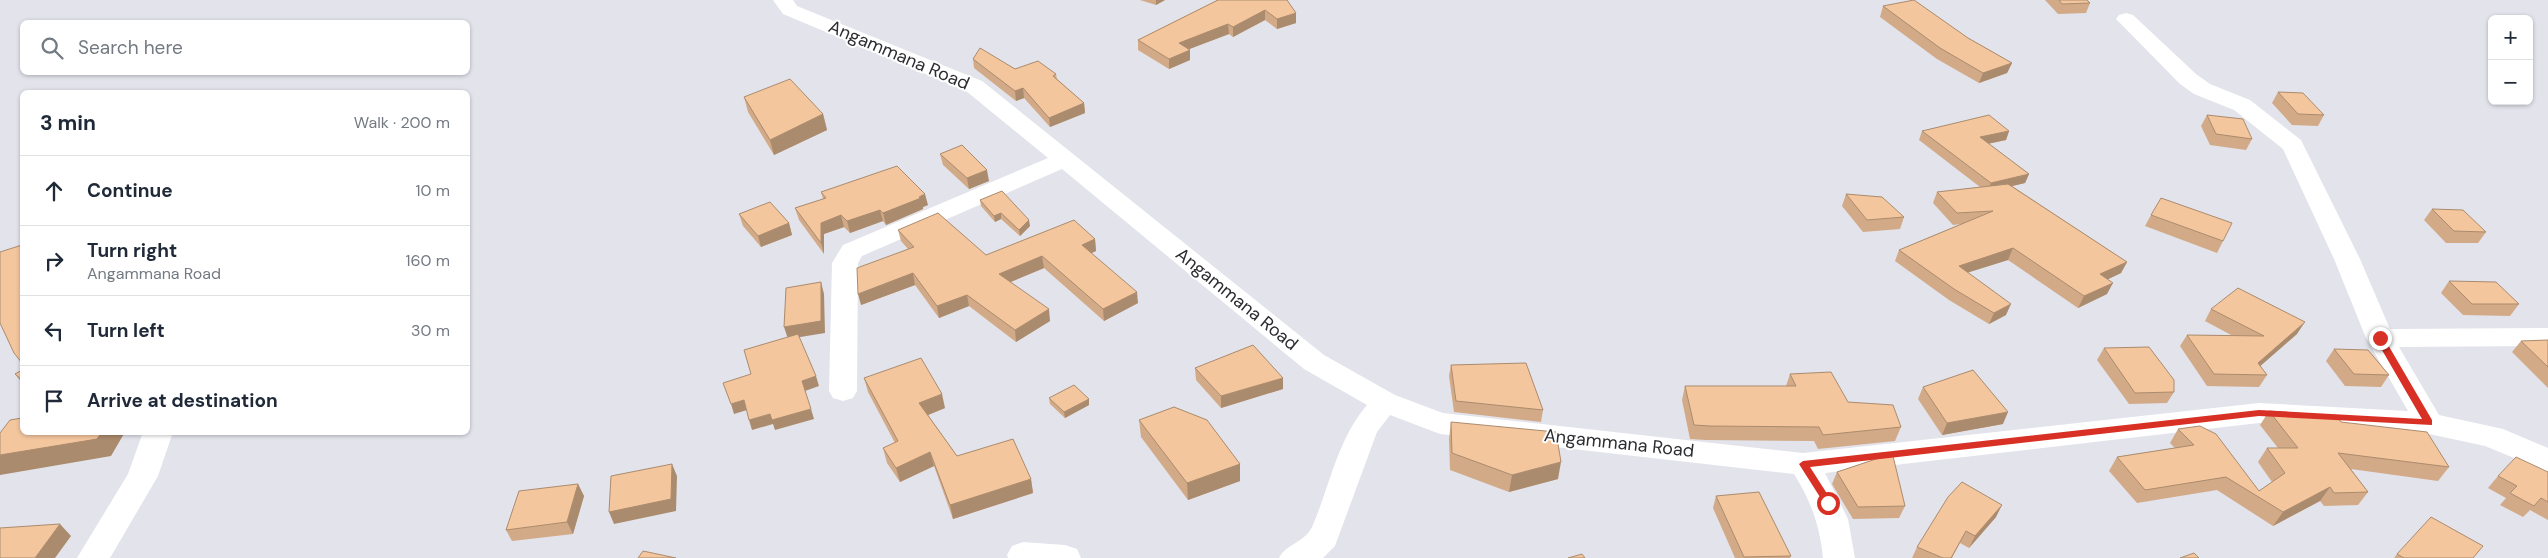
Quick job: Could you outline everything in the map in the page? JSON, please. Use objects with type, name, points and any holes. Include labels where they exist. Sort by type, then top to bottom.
[{"type":"street","name":"Angammana Road","points":[[783,0],[790,10],[974,86],[1314,362],[1385,402],[1440,423],[1803,464],[2259,413],[2428,423],[2492,437],[2548,461]]},
{"type":"street","points":[[2126,18],[2188,79],[2202,89],[2242,105],[2293,145],[2347,259],[2380,338],[2428,423]]},
{"type":"street","points":[[843,391],[845,263],[852,251],[1066,159]]},
{"type":"street","points":[[2380,338],[2548,338]]},
{"type":"street","points":[[1295,558],[1308,552],[1324,536],[1364,428],[1385,402]]},
{"type":"street","points":[[93,558],[143,476],[157,435]]},
{"type":"street","points":[[1803,464],[1828,503],[1838,536],[1839,558]]},
{"type":"street","points":[[1023,555],[1065,558]]},
{"type":"building","points":[[1218,0],[1287,0],[1296,13],[1277,19],[1265,10],[1233,27],[1228,24],[1179,43],[1190,50],[1169,59],[1138,40]]},
{"type":"building","points":[[1914,0],[1968,38],[2012,63],[1983,73],[1940,48],[1883,6]]},
{"type":"building","points":[[2059,0],[2087,0],[2090,3],[2062,4]]},
{"type":"building","points":[[980,48],[1015,69],[1038,61],[1056,74],[1053,76],[1084,103],[1049,118],[1023,88],[1015,91],[973,59]]},
{"type":"building","points":[[790,79],[823,114],[770,140],[744,97]]},
{"type":"building","points":[[2278,92],[2303,93],[2324,115],[2298,114]]},
{"type":"building","points":[[1989,115],[2009,131],[1980,137],[2029,174],[1991,183],[1922,131]]},
{"type":"building","points":[[2207,115],[2243,119],[2252,139],[2216,134]]},
{"type":"building","points":[[962,145],[987,170],[967,178],[940,154]]},
{"type":"building","points":[[897,166],[925,194],[919,197],[921,198],[883,213],[880,210],[847,221],[841,215],[821,223],[821,243],[795,208],[826,198],[821,192]]},
{"type":"building","points":[[2008,184],[2127,262],[2100,274],[2113,283],[2084,296],[2013,248],[1959,266],[2011,304],[1994,313],[1954,289],[1899,250],[1993,211],[1957,213],[1937,192]]},
{"type":"building","points":[[1002,191],[1029,220],[1019,230],[1001,213],[994,216],[980,200]]},
{"type":"building","points":[[1846,194],[1882,197],[1904,217],[1867,220]]},
{"type":"building","points":[[2161,198],[2232,223],[2223,241],[2151,215]]},
{"type":"building","points":[[770,202],[789,223],[758,236],[739,214]]},
{"type":"building","points":[[2432,209],[2463,210],[2486,232],[2454,231]]},
{"type":"building","points":[[938,213],[986,255],[1074,220],[1095,239],[1082,245],[1137,292],[1103,309],[1042,256],[999,274],[1049,309],[1015,330],[967,295],[937,306],[913,273],[858,294],[857,268],[914,247],[898,230]]},
{"type":"building","points":[[20,246],[20,360],[14,353],[0,323],[0,252]]},
{"type":"building","points":[[2449,281],[2496,282],[2519,304],[2472,304]]},
{"type":"building","points":[[821,282],[821,321],[784,327],[786,288]]},
{"type":"building","points":[[2238,288],[2305,322],[2258,363],[2267,375],[2214,374],[2187,335],[2264,336],[2211,309]]},
{"type":"building","points":[[798,334],[816,376],[802,381],[811,409],[772,420],[770,414],[749,420],[744,400],[731,404],[723,383],[751,374],[744,350]]},
{"type":"building","points":[[2548,340],[2548,367],[2521,341]]},
{"type":"building","points":[[1253,345],[1283,378],[1221,396],[1195,368]]},
{"type":"building","points":[[2149,347],[2174,380],[2174,392],[2135,393],[2104,348]]},
{"type":"building","points":[[2334,349],[2368,350],[2389,375],[2354,374]]},
{"type":"building","points":[[921,358],[942,394],[919,403],[957,456],[1013,439],[1031,479],[950,505],[930,452],[896,468],[883,448],[898,441],[864,378]]},
{"type":"building","points":[[1526,363],[1543,410],[1456,401],[1451,365]]},
{"type":"building","points":[[1973,370],[2008,412],[1947,423],[1923,387]]},
{"type":"building","points":[[20,371],[20,378],[15,374]]},
{"type":"building","points":[[1831,372],[1848,402],[1893,405],[1901,427],[1823,435],[1819,427],[1694,425],[1685,386],[1796,386],[1790,374]]},
{"type":"building","points":[[1074,385],[1089,399],[1064,412],[1049,398]]},
{"type":"building","points":[[1174,407],[1207,420],[1240,464],[1187,483],[1139,420]]},
{"type":"building","points":[[2269,411],[2337,416],[2341,422],[2427,432],[2449,467],[2338,453],[2368,492],[2334,493],[2330,487],[2283,512],[2226,477],[2145,490],[2117,457],[2194,445],[2178,429],[2200,426],[2216,434],[2259,491],[2285,473],[2267,448],[2298,448]]},
{"type":"building","points":[[20,418],[20,435],[100,435],[97,439],[0,455],[0,433],[10,420]]},
{"type":"building","points":[[1451,422],[1556,432],[1561,462],[1512,475],[1452,453]]},
{"type":"building","points":[[1893,456],[1905,506],[1858,507],[1837,472],[1882,457]]},
{"type":"building","points":[[2516,457],[2548,472],[2548,502],[2541,498],[2534,506],[2510,493],[2517,486],[2498,476]]},
{"type":"building","points":[[672,464],[671,499],[609,512],[611,476]]},
{"type":"building","points":[[1962,482],[2002,505],[1975,536],[1966,531],[1951,558],[1943,558],[1917,547],[1948,497]]},
{"type":"building","points":[[578,484],[567,522],[506,530],[519,491]]},
{"type":"building","points":[[1759,492],[1791,556],[1744,557],[1716,496]]},
{"type":"building","points":[[2431,517],[2483,546],[2473,558],[2404,558],[2397,554]]},
{"type":"building","points":[[60,524],[35,558],[0,558],[0,528]]},
{"type":"building","points":[[643,551],[676,558],[638,558]]},
{"type":"building","points":[[2194,553],[2199,558],[2180,558]]},
{"type":"building","points":[[1582,554],[1585,558],[1568,558]]},
{"type":"route","points":[[1828,503],[1803,464],[2259,413],[2428,423],[2380,338]]}]
